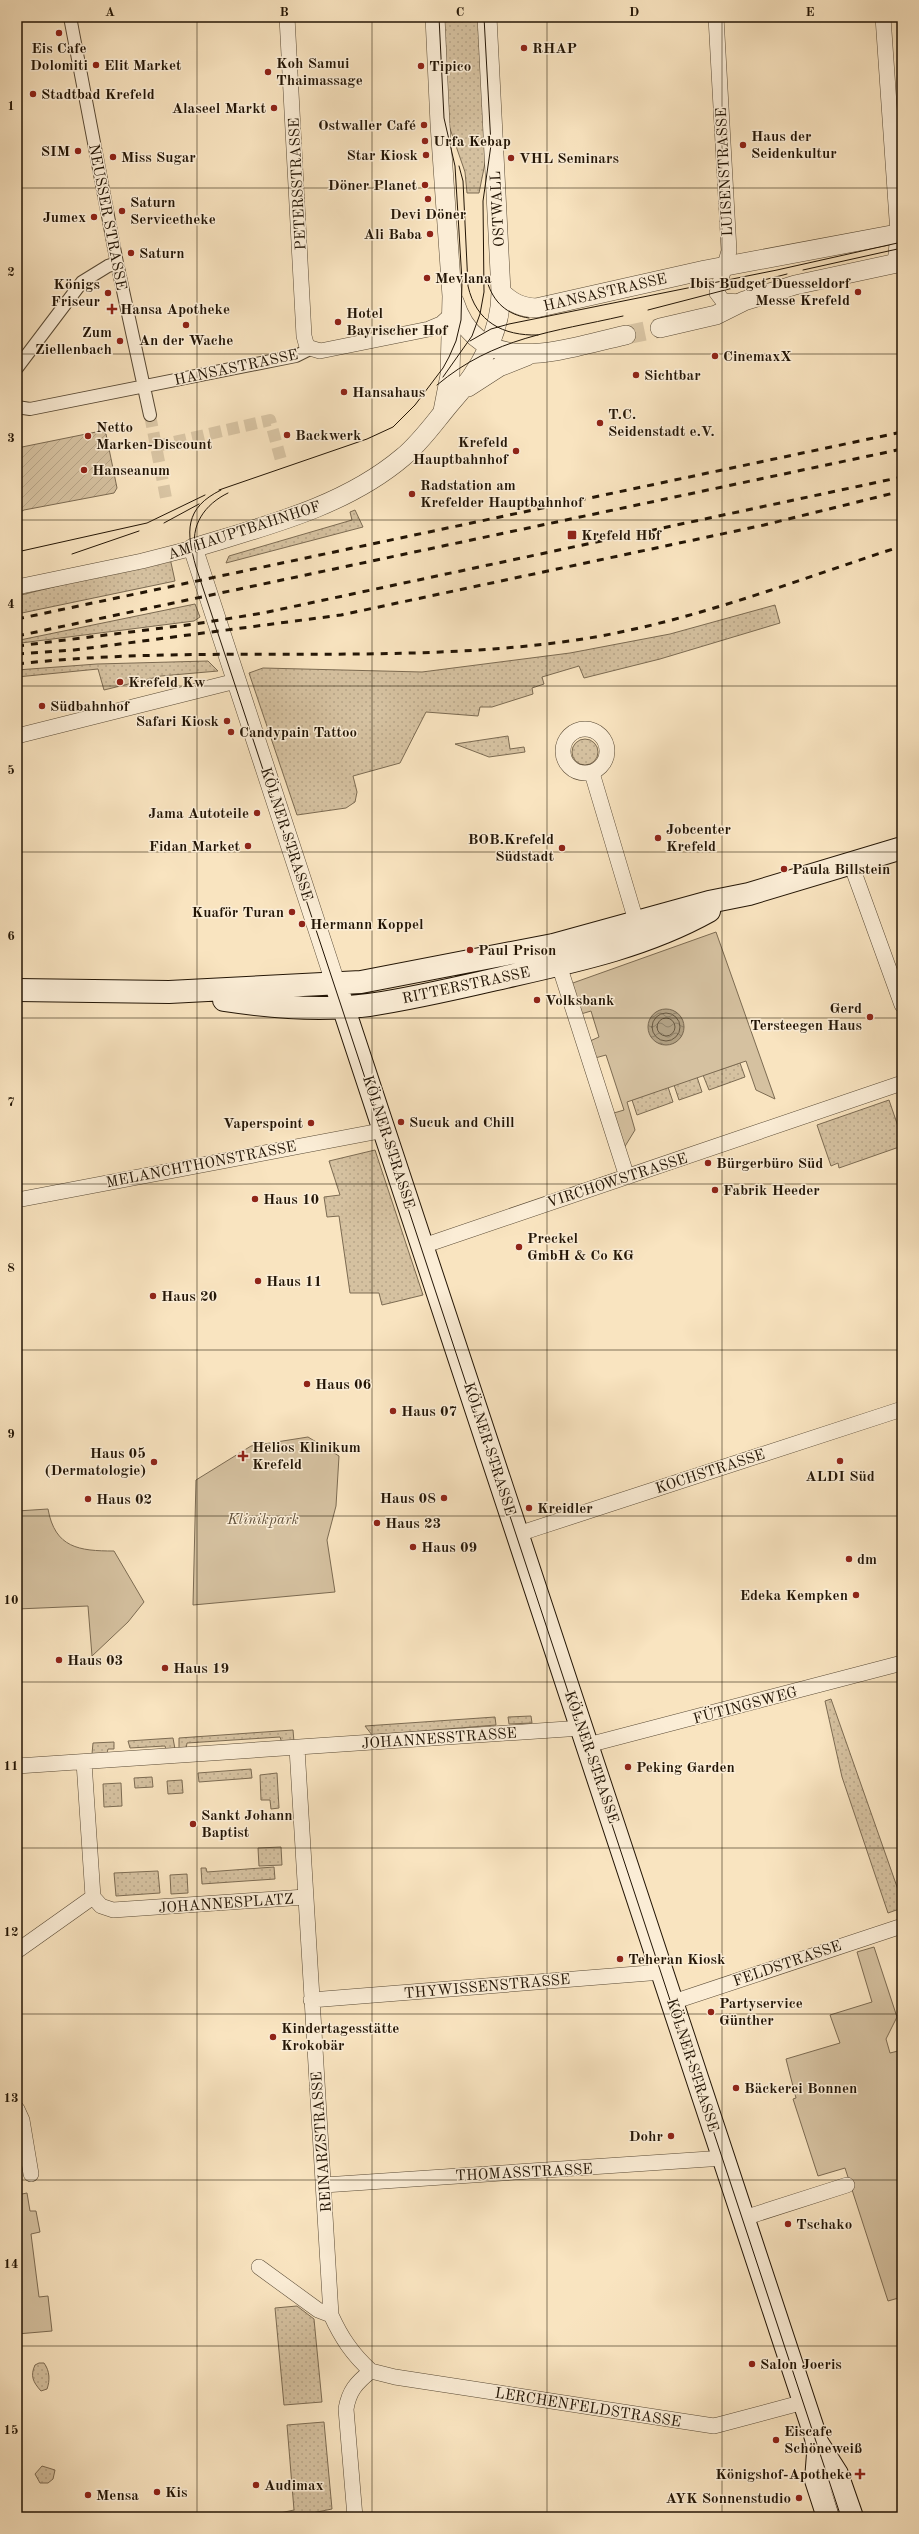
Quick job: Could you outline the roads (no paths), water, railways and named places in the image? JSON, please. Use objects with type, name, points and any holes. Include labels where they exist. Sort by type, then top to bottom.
[{"type":"main road","name":"RITTERSTRASSE","points":[[169,992],[272,1005],[344,1006],[376,1003],[559,966],[709,902],[749,894],[902,848]]},
{"type":"main road","name":"RITTERSTRASSE","points":[[17,990],[169,992],[336,985],[465,963],[553,945],[639,932]]},
{"type":"main road","name":"KÖLNER STRASSE","points":[[336,985],[818,2444],[837,2474],[852,2517]]},
{"type":"main road","name":"KÖLNER STRASSE","points":[[818,2444],[816,2480],[828,2517]]},
{"type":"street","name":"NEUSSER STRASSE","points":[[70,17],[117,263],[150,415]]},
{"type":"street","name":"PETERSSTRASSE","points":[[287,17],[304,336],[310,349]]},
{"type":"street","points":[[435,17],[440,124],[452,296],[451,315],[455,387],[499,367],[538,354],[626,335]]},
{"type":"street","name":"OSTWALL","points":[[455,387],[488,347],[500,314],[501,292],[487,17]]},
{"type":"street","name":"LUISENSTRASSE","points":[[716,17],[729,250],[718,287],[718,297],[728,303],[744,301]]},
{"type":"street","points":[[660,328],[716,315],[744,301],[794,285],[898,263],[900,234],[883,17]]},
{"type":"street","name":"HANSASTRASSE","points":[[501,292],[510,301],[521,306],[536,308],[723,266],[900,234]]},
{"type":"street","points":[[17,368],[82,282],[108,266],[117,263]]},
{"type":"street","points":[[452,296],[466,327],[475,338],[488,347],[509,353],[538,354]]},
{"type":"street","name":"HANSASTRASSE","points":[[17,407],[30,409],[296,356],[310,349],[320,351],[429,329],[441,324],[451,315]]},
{"type":"street","name":"AM HAUPTBAHNHOF","points":[[17,587],[127,564],[193,548],[319,507],[360,488],[403,457],[429,431],[442,414],[455,387]]},
{"type":"street","points":[[17,736],[236,681],[193,548]]},
{"type":"street","name":"KÖLNER STRASSE","points":[[236,681],[336,985]]},
{"type":"street","points":[[592,773],[639,932]]},
{"type":"street","points":[[851,864],[902,1005]]},
{"type":"street","points":[[559,966],[627,1177]]},
{"type":"street","name":"VIRCHOWSTRASSE","points":[[423,1246],[902,1083]]},
{"type":"street","name":"MELANCHTHONSTRASSE","points":[[17,1200],[385,1130]]},
{"type":"street","name":"KOCHSTRASSE","points":[[518,1534],[902,1409]]},
{"type":"street","name":"FÜTINGSWEG","points":[[585,1737],[902,1663]]},
{"type":"street","name":"JOHANNESSTRASSE","points":[[297,1748],[585,1737]]},
{"type":"street","points":[[17,1766],[297,1748]]},
{"type":"street","name":"JOHANNESPLATZ","points":[[93,1897],[101,1906],[112,1910],[305,1897],[297,1748]]},
{"type":"street","points":[[17,1951],[93,1897],[84,1762]]},
{"type":"street","name":"REINARZSTRASSE","points":[[305,1897],[331,2315],[339,2332],[354,2356],[370,2371]]},
{"type":"street","name":"FELDSTRASSE","points":[[672,2002],[902,1926]]},
{"type":"street","name":"THYWISSENSTRASSE","points":[[311,2000],[662,1972]]},
{"type":"street","points":[[17,2109],[22,2120],[31,2174]]},
{"type":"street","name":"THOMASSTRASSE","points":[[324,2185],[724,2158]]},
{"type":"street","points":[[744,2218],[847,2185]]},
{"type":"street","points":[[259,2267],[318,2310],[331,2315]]},
{"type":"street","points":[[355,2517],[346,2409],[348,2394],[355,2383],[370,2371]]},
{"type":"street","name":"LERCHENFELDSTRASSE","points":[[370,2371],[402,2378],[714,2426],[804,2402]]},
{"type":"water","points":[[670,1009],[679,1014],[683,1020],[683,1034],[679,1040],[670,1045],[662,1045],[653,1040],[649,1034],[648,1023],[653,1014],[659,1010]]},
{"type":"tunnel","points":[[626,335],[660,328]]},
{"type":"tunnel","points":[[150,415],[166,498]]},
{"type":"tunnel","points":[[157,446],[270,420],[281,460]]},
{"type":"tram line","points":[[219,490],[367,439],[393,427],[415,405],[443,368],[449,357],[456,341],[461,320],[462,281],[455,166],[444,118],[439,17]]},
{"type":"tram line","points":[[443,377],[472,336],[480,314],[484,292],[483,201],[491,145],[484,17]]},
{"type":"tram line","points":[[459,166],[463,181],[468,286],[477,309],[484,318],[503,329],[513,333],[538,335]]},
{"type":"tram line","points":[[470,341],[491,329],[509,324],[777,270],[902,242]]},
{"type":"tram line","points":[[803,270],[902,248]]},
{"type":"tram line","points":[[648,310],[787,274]]},
{"type":"tram line","points":[[487,281],[493,295],[502,306],[514,314],[529,318]]},
{"type":"tram line","points":[[437,385],[458,369],[480,356],[502,346],[548,332],[623,316]]},
{"type":"tram line","points":[[221,490],[209,497],[200,505],[194,513],[191,522],[190,543],[196,567],[841,2517]]},
{"type":"tram line","points":[[196,552],[194,542],[195,533],[201,517],[212,503],[228,493]]},
{"type":"tram line","points":[[17,552],[147,523],[205,495]]},
{"type":"tram line","points":[[164,523],[199,504]]},
{"type":"tram line","points":[[72,554],[139,531]]},
{"type":"railway","points":[[17,619],[902,432]]},
{"type":"railway","points":[[17,636],[902,449]]},
{"type":"railway","points":[[17,646],[195,624],[263,613],[902,477]]},
{"type":"railway","points":[[17,654],[74,650],[341,615],[764,525],[902,491]]},
{"type":"railway","points":[[17,664],[84,658],[151,655],[420,653],[554,643],[599,636],[687,616],[902,546]]},
{"type":"place","name":"Eis Cafe Dolomiti","points":[[59,33]]},
{"type":"place","name":"RHAP","points":[[524,48]]},
{"type":"place","name":"Elit Market","points":[[96,65]]},
{"type":"place","name":"Tipico","points":[[421,66]]},
{"type":"place","name":"Koh Samui Thaimassage","points":[[268,72]]},
{"type":"place","name":"Stadtbad Krefeld","points":[[33,94]]},
{"type":"place","name":"Alaseel Markt","points":[[274,108]]},
{"type":"place","name":"Ostwaller Café","points":[[424,125]]},
{"type":"place","name":"Urfa Kebap","points":[[425,141]]},
{"type":"place","name":"Haus der Seidenkultur","points":[[743,145]]},
{"type":"place","name":"SIM","points":[[78,151]]},
{"type":"place","name":"Star Kiosk","points":[[426,155]]},
{"type":"place","name":"Miss Sugar","points":[[113,157]]},
{"type":"place","name":"VHL Seminars","points":[[511,158]]},
{"type":"place","name":"Döner Planet","points":[[425,185]]},
{"type":"place","name":"Devi Döner","points":[[428,199]]},
{"type":"place","name":"Saturn Servicetheke","points":[[122,211]]},
{"type":"place","name":"Jumex","points":[[94,217]]},
{"type":"place","name":"Ali Baba","points":[[430,234]]},
{"type":"place","name":"Saturn","points":[[131,253]]},
{"type":"place","name":"Mevlana","points":[[427,278]]},
{"type":"place","name":"Ibis Budget Duesseldorf Messe Krefeld","points":[[858,292]]},
{"type":"place","name":"Königs Friseur","points":[[108,293]]},
{"type":"place","name":"Hansa Apotheke","points":[[112,309]]},
{"type":"place","name":"Hotel Bayrischer Hof","points":[[338,322]]},
{"type":"place","name":"An der Wache","points":[[186,325]]},
{"type":"place","name":"Zum Ziellenbach","points":[[120,341]]},
{"type":"place","name":"CinemaxX","points":[[715,356]]},
{"type":"place","name":"Sichtbar","points":[[636,375]]},
{"type":"place","name":"Hansahaus","points":[[344,392]]},
{"type":"place","name":"T.C. Seidenstadt e.V.","points":[[600,423]]},
{"type":"place","name":"Backwerk","points":[[287,435]]},
{"type":"place","name":"Netto Marken-Discount","points":[[88,436]]},
{"type":"place","name":"Krefeld Hauptbahnhof","points":[[516,451]]},
{"type":"place","name":"Hanseanum","points":[[84,470]]},
{"type":"place","name":"Radstation am Krefelder Hauptbahnhof","points":[[412,494]]},
{"type":"place","name":"Krefeld Hbf","points":[[572,535]]},
{"type":"place","name":"Krefeld Kw","points":[[120,682]]},
{"type":"place","name":"Südbahnhof","points":[[42,706]]},
{"type":"place","name":"Safari Kiosk","points":[[227,721]]},
{"type":"place","name":"Candypain Tattoo","points":[[231,732]]},
{"type":"place","name":"Jama Autoteile","points":[[257,813]]},
{"type":"place","name":"Jobcenter Krefeld","points":[[658,838]]},
{"type":"place","name":"Fidan Market","points":[[248,846]]},
{"type":"place","name":"BOB.Krefeld Südstadt","points":[[562,848]]},
{"type":"place","name":"Paula Billstein","points":[[784,869]]},
{"type":"place","name":"Kuaför Turan","points":[[292,912]]},
{"type":"place","name":"Hermann Koppel","points":[[302,924]]},
{"type":"place","name":"Paul Prison","points":[[470,950]]},
{"type":"place","name":"Volksbank","points":[[537,1000]]},
{"type":"place","name":"Gerd Tersteegen Haus","points":[[870,1017]]},
{"type":"place","name":"Sucuk and Chill","points":[[401,1122]]},
{"type":"place","name":"Vaperspoint","points":[[311,1123]]},
{"type":"place","name":"Bürgerbüro Süd","points":[[708,1163]]},
{"type":"place","name":"Fabrik Heeder","points":[[715,1190]]},
{"type":"place","name":"Haus 10","points":[[255,1199]]},
{"type":"place","name":"Preckel GmbH & Co KG","points":[[519,1247]]},
{"type":"place","name":"Haus 11","points":[[258,1281]]},
{"type":"place","name":"Haus 20","points":[[153,1296]]},
{"type":"place","name":"Haus 06","points":[[307,1384]]},
{"type":"place","name":"Haus 07","points":[[393,1411]]},
{"type":"place","name":"Helios Klinikum Krefeld","points":[[243,1456]]},
{"type":"place","name":"ALDI Süd","points":[[840,1461]]},
{"type":"place","name":"Haus 05 (Dermatologie)","points":[[154,1462]]},
{"type":"place","name":"Haus 08","points":[[444,1498]]},
{"type":"place","name":"Haus 02","points":[[88,1499]]},
{"type":"place","name":"Kreidler","points":[[529,1508]]},
{"type":"place","name":"Haus 23","points":[[377,1523]]},
{"type":"place","name":"Haus 09","points":[[413,1547]]},
{"type":"place","name":"dm","points":[[849,1559]]},
{"type":"place","name":"Edeka Kempken","points":[[856,1595]]},
{"type":"place","name":"Haus 03","points":[[59,1660]]},
{"type":"place","name":"Haus 19","points":[[165,1668]]},
{"type":"place","name":"Peking Garden","points":[[628,1767]]},
{"type":"place","name":"Sankt Johann Baptist","points":[[193,1824]]},
{"type":"place","name":"Teheran Kiosk","points":[[620,1959]]},
{"type":"place","name":"Partyservice Günther","points":[[711,2012]]},
{"type":"place","name":"Kindertagesstätte Krokobär","points":[[273,2037]]},
{"type":"place","name":"Bäckerei Bonnen","points":[[736,2088]]},
{"type":"place","name":"Dohr","points":[[671,2136]]},
{"type":"place","name":"Tschako","points":[[788,2224]]},
{"type":"place","name":"Salon Joeris","points":[[752,2364]]},
{"type":"place","name":"Eiscafe Schöneweiß","points":[[776,2440]]},
{"type":"place","name":"Königshof-Apotheke","points":[[860,2474]]},
{"type":"place","name":"Audimax","points":[[256,2485]]},
{"type":"place","name":"Kis","points":[[157,2492]]},
{"type":"place","name":"Mensa","points":[[88,2495]]},
{"type":"place","name":"AYK Sonnenstudio","points":[[799,2498]]},
{"type":"park label","name":"Klinikpark","points":[[263,1519]]}]
